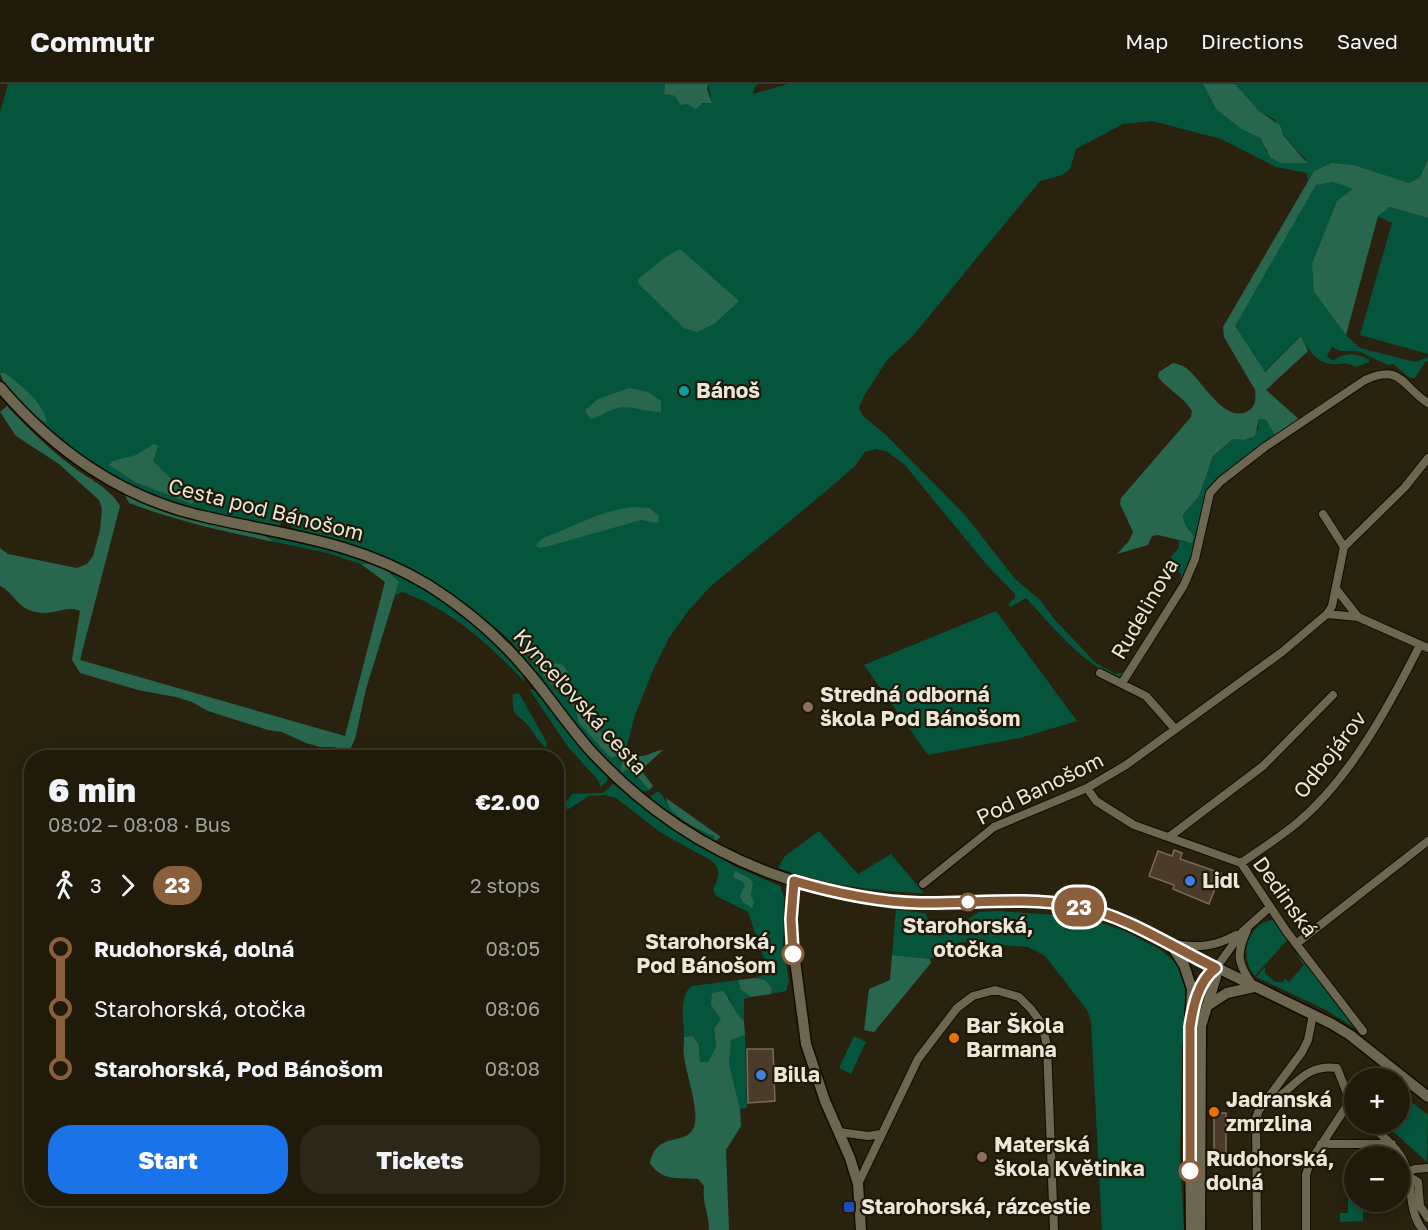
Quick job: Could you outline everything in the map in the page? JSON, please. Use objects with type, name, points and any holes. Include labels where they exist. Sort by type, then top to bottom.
[{"type":"street","name":"Rudelinova","points":[[1122,683],[1184,585],[1195,560],[1210,493],[1234,470],[1365,380],[1378,375],[1386,373],[1398,376],[1428,403]]},
{"type":"street","name":"Cesta pod Bánošom","points":[[0,387],[20,410],[57,444],[80,462],[134,493],[199,516],[321,540],[382,561]]},
{"type":"street","points":[[1323,514],[1344,547],[1405,487],[1428,459]]},
{"type":"street","name":"Pod Banošom","points":[[923,884],[994,827],[1087,788],[1126,765],[1282,652],[1327,614],[1337,590],[1344,547]]},
{"type":"street","name":"Kynceľovská cesta","points":[[382,561],[439,592],[495,636],[529,673],[590,749],[642,800],[717,849],[748,864],[794,881],[841,894],[891,902],[1042,902],[1076,906],[1124,921],[1254,987],[1313,1014],[1350,1035],[1428,1097]]},
{"type":"street","points":[[1337,590],[1358,617]]},
{"type":"street","points":[[1327,614],[1358,617],[1424,647]]},
{"type":"street","name":"Odbojárov","points":[[1241,863],[1297,823],[1328,791],[1376,726],[1424,647]]},
{"type":"street","points":[[1100,673],[1146,696],[1175,729]]},
{"type":"street","points":[[1169,837],[1263,766],[1333,695]]},
{"type":"street","name":"Dedinská","points":[[1087,788],[1096,801],[1128,821],[1241,863],[1296,944],[1363,1031]]},
{"type":"street","points":[[1296,944],[1428,841]]},
{"type":"street","points":[[794,881],[792,937],[806,1044],[825,1101],[850,1158],[858,1184],[861,1230]]},
{"type":"street","points":[[1193,1008],[1204,981],[1242,932],[1270,907]]},
{"type":"street","points":[[1207,1006],[1227,993],[1254,987],[1243,971],[1239,948],[1249,925]]},
{"type":"street","points":[[1169,943],[1201,948],[1220,944],[1242,932]]},
{"type":"street","points":[[1169,943],[1190,977],[1193,1008],[1189,1050],[1191,1230]]},
{"type":"street","points":[[1200,1230],[1201,1026],[1216,968]]},
{"type":"street","points":[[858,1184],[918,1059],[957,1008],[973,996],[994,990],[1007,992],[1019,997],[1031,1008],[1042,1024],[1047,1046],[1054,1230]]},
{"type":"street","points":[[1257,1230],[1255,1129],[1259,1110],[1302,1052],[1308,1040],[1313,1014]]},
{"type":"street","points":[[1265,1101],[1278,1097],[1288,1087],[1313,1070],[1337,1068],[1344,1085]]},
{"type":"street","points":[[1306,1230],[1306,1175],[1310,1162],[1344,1114]]},
{"type":"street","points":[[838,1132],[868,1136],[881,1134]]},
{"type":"street","points":[[1382,1134],[1392,1144]]},
{"type":"street","points":[[1321,1144],[1392,1144]]},
{"type":"street","points":[[1410,1172],[1414,1169],[1428,1168]]},
{"type":"street","points":[[1410,1176],[1418,1182],[1420,1206],[1428,1218]]},
{"type":"street","points":[[1410,1189],[1413,1212],[1423,1230]]},
{"type":"green space","points":[[8,84],[665,84],[664,94],[675,96],[687,104],[712,103],[708,84],[759,84],[755,86],[753,94],[788,84],[1203,84],[1216,109],[1260,138],[1267,152],[1306,160],[1283,135],[1275,120],[1260,112],[1235,84],[1428,84],[1428,159],[1420,177],[1409,183],[1389,177],[1314,171],[1308,181],[1307,173],[1276,167],[1221,139],[1152,121],[1123,124],[1076,149],[1070,169],[1062,175],[1040,181],[912,337],[887,360],[864,396],[859,408],[863,416],[886,435],[966,516],[1015,579],[1040,600],[1055,620],[1096,663],[1115,674],[1125,672],[1121,678],[1117,679],[1079,653],[1026,598],[1011,607],[1008,604],[1015,598],[1015,594],[986,564],[904,464],[886,451],[876,449],[865,452],[855,466],[711,586],[688,611],[669,638],[654,668],[635,715],[620,773],[589,741],[508,639],[447,592],[386,559],[343,542],[297,530],[291,527],[289,522],[283,521],[279,526],[226,516],[174,502],[126,484],[86,459],[37,420],[46,423],[5,373],[0,373],[0,112]]},
{"type":"green space","points":[[665,84],[708,84],[707,89],[712,103],[702,103],[696,109],[687,104],[681,105],[675,96],[664,94]]},
{"type":"green space","points":[[1203,84],[1235,84],[1260,112],[1280,125],[1283,135],[1307,163],[1281,163],[1271,158],[1260,138],[1240,128],[1216,109]]},
{"type":"green space","points":[[1428,159],[1428,218],[1389,207],[1378,216],[1346,335],[1314,292],[1312,264],[1337,201],[1353,189],[1333,182],[1316,185],[1235,326],[1265,372],[1301,336],[1308,351],[1266,390],[1301,421],[1276,437],[1266,420],[1259,419],[1255,436],[1244,440],[1233,439],[1213,456],[1199,496],[1183,515],[1184,522],[1194,537],[1192,543],[1158,535],[1152,536],[1148,545],[1117,554],[1129,541],[1133,532],[1120,504],[1121,498],[1191,417],[1192,411],[1189,406],[1162,382],[1158,377],[1159,372],[1173,363],[1184,367],[1230,412],[1239,414],[1248,411],[1254,405],[1255,390],[1224,337],[1223,327],[1314,171],[1332,163],[1353,165],[1409,183],[1420,177]]},
{"type":"green space","points":[[1333,182],[1354,189],[1314,292],[1346,335],[1360,348],[1415,362],[1428,357],[1428,361],[1415,378],[1410,378],[1393,364],[1388,365],[1358,351],[1340,351],[1332,347],[1327,356],[1333,361],[1342,356],[1354,355],[1368,359],[1370,362],[1355,367],[1326,363],[1313,354],[1301,336],[1264,372],[1234,326],[1316,185]]},
{"type":"green space","points":[[1388,207],[1428,218],[1428,354],[1360,335],[1392,223],[1377,216]]},
{"type":"green space","points":[[680,249],[739,301],[714,324],[697,332],[684,328],[638,283],[638,279]]},
{"type":"green space","points":[[0,373],[5,373],[31,395],[42,409],[47,423],[33,415],[19,402],[7,388]]},
{"type":"green space","points":[[629,388],[648,392],[661,401],[661,412],[623,407],[590,419],[585,410],[598,399]]},
{"type":"green space","points":[[7,406],[47,446],[105,489],[120,506],[80,660],[345,736],[385,582],[361,564],[378,565],[387,570],[399,582],[350,750],[320,747],[282,732],[268,730],[208,711],[192,702],[176,697],[138,690],[80,673],[72,660],[80,611],[69,609],[44,613],[29,610],[21,605],[0,586],[0,548],[8,554],[77,568],[87,564],[93,556],[100,530],[102,509],[99,500],[59,464],[16,436],[0,412]]},
{"type":"green space","points":[[1259,419],[1266,420],[1276,437],[1224,474],[1209,488],[1204,500],[1194,549],[1180,585],[1181,575],[1171,557],[1179,547],[1179,540],[1186,543],[1190,530],[1184,522],[1183,515],[1199,496],[1213,456],[1233,439],[1244,440],[1258,429]]},
{"type":"green space","points":[[154,444],[158,446],[153,461],[194,502],[192,504],[135,482],[109,465],[113,461],[136,455]]},
{"type":"green space","points":[[124,493],[176,514],[247,530],[275,542],[201,526],[165,515],[129,503]]},
{"type":"green space","points":[[634,507],[649,508],[659,516],[658,523],[641,520],[549,546],[539,548],[536,545],[540,540],[594,517]]},
{"type":"green space","points":[[265,534],[328,547],[372,562],[361,564],[327,553],[275,542]]},
{"type":"green space","points":[[389,571],[445,603],[480,629],[511,660],[524,677],[524,681],[483,641],[452,618],[402,592],[395,595],[399,582]]},
{"type":"green space","points":[[996,611],[1077,721],[1020,738],[928,755],[864,665]]},
{"type":"green space","points":[[528,649],[532,649],[548,663],[562,664],[568,672],[567,683],[559,687],[549,683],[527,654]]},
{"type":"green space","points":[[529,689],[541,696],[586,753],[608,776],[607,781],[601,787],[598,780],[568,747]]},
{"type":"green space","points":[[571,689],[577,691],[593,724],[609,739],[618,737],[621,740],[616,756],[611,758],[578,722],[577,713],[566,695]]},
{"type":"green space","points":[[519,693],[547,743],[546,748],[513,708],[513,694]]},
{"type":"green space","points":[[626,746],[629,746],[632,752],[639,756],[663,750],[641,770],[653,786],[649,790],[633,771],[629,769],[620,773]]},
{"type":"green space","points":[[629,769],[633,771],[649,790],[642,792],[620,773]]},
{"type":"green space","points":[[613,784],[690,840],[736,867],[780,886],[784,897],[783,945],[789,981],[786,991],[771,994],[772,988],[765,980],[755,978],[765,974],[766,965],[748,912],[716,896],[713,890],[718,872],[712,861],[660,832],[616,798],[605,795],[589,796],[567,810],[566,802],[572,794],[603,793]]},
{"type":"green space","points":[[658,791],[672,810],[692,825],[714,836],[715,841],[651,800],[651,796]]},
{"type":"green space","points":[[666,798],[721,837],[715,841],[714,836],[685,822],[668,805]]},
{"type":"green space","points":[[819,831],[858,874],[891,854],[924,893],[850,886],[814,879],[778,868],[785,856]]},
{"type":"green space","points":[[735,871],[753,882],[752,908],[743,902],[740,896],[745,886],[743,882],[733,877]]},
{"type":"green space","points":[[896,910],[925,913],[933,931],[943,935],[979,912],[998,911],[1069,916],[1099,922],[1125,931],[1161,950],[1177,964],[1186,989],[1180,1154],[1184,1230],[1102,1230],[1091,1021],[1087,1010],[1045,956],[1028,947],[962,942],[930,959],[892,955]]},
{"type":"green space","points":[[1274,920],[1288,939],[1255,976],[1247,960],[1248,942],[1257,927]]},
{"type":"green space","points":[[892,955],[930,959],[931,963],[874,1032],[864,1030],[869,989],[890,980]]},
{"type":"green space","points":[[1297,955],[1303,956],[1361,1032],[1326,1010],[1256,977],[1265,967],[1265,973],[1275,982],[1282,982],[1285,979],[1289,982],[1304,965]]},
{"type":"green space","points":[[755,978],[765,980],[772,988],[771,994],[751,997],[741,990],[738,980]]},
{"type":"green space","points":[[738,980],[741,990],[751,997],[744,999],[744,1021],[735,1013],[729,997],[711,1005],[722,1019],[714,1029],[716,1047],[708,1062],[700,1063],[699,1045],[693,1036],[684,1037],[683,1003],[685,996],[692,986]]},
{"type":"green space","points":[[723,991],[744,1021],[745,1035],[731,1040],[729,1064],[740,1109],[741,1126],[726,1150],[729,1230],[709,1230],[704,1186],[698,1179],[665,1176],[654,1169],[650,1163],[659,1146],[685,1136],[694,1127],[695,1112],[684,1056],[684,1037],[693,1036],[699,1045],[700,1062],[708,1062],[716,1047],[714,1029],[721,1019],[711,1005],[712,993]]},
{"type":"green space","points":[[745,1035],[747,1108],[740,1109],[729,1064],[731,1040]]},
{"type":"green space","points":[[854,1036],[866,1042],[851,1074],[839,1068]]},
{"type":"green space","points":[[1410,1101],[1428,1115],[1427,1162],[1396,1134],[1410,1134]]},
{"type":"green space","points":[[1363,1212],[1363,1221],[1340,1222],[1340,1213]]},
{"type":"building","name":"Lidl","points":[[1174,850],[1182,853],[1180,859],[1221,873],[1209,904],[1173,889],[1174,885],[1149,876],[1158,851],[1172,856]]},
{"type":"building","name":"Billa","points":[[747,1049],[773,1049],[775,1101],[748,1103]]},
{"type":"building","points":[[1214,1113],[1226,1113],[1226,1157],[1214,1157]]},
{"type":"bus line","name":"23","points":[[793,954],[791,919],[794,881],[841,894],[891,902],[1042,902],[1076,906],[1124,921],[1216,968],[1204,981],[1193,1008],[1190,1027],[1190,1171]]},
{"type":"place","name":"Bánoš","points":[[684,391]]},
{"type":"place","name":"Stredná odborná škola Pod Bánošom","points":[[808,707]]},
{"type":"place","name":"Lidl","points":[[1190,881]]},
{"type":"place","name":"Starohorská, otočka","points":[[968,902]]},
{"type":"place","name":"Starohorská, Pod Bánošom","points":[[793,954]]},
{"type":"place","name":"Bar Škola Barmana","points":[[954,1038]]},
{"type":"place","name":"Billa","points":[[761,1075]]},
{"type":"place","name":"Jadranská zmrzlina","points":[[1214,1112]]},
{"type":"place","name":"Materská škola Květinka","points":[[982,1157]]},
{"type":"place","name":"Rudohorská, dolná","points":[[1190,1171]]},
{"type":"place","name":"Starohorská, rázcestie","points":[[849,1207]]}]
